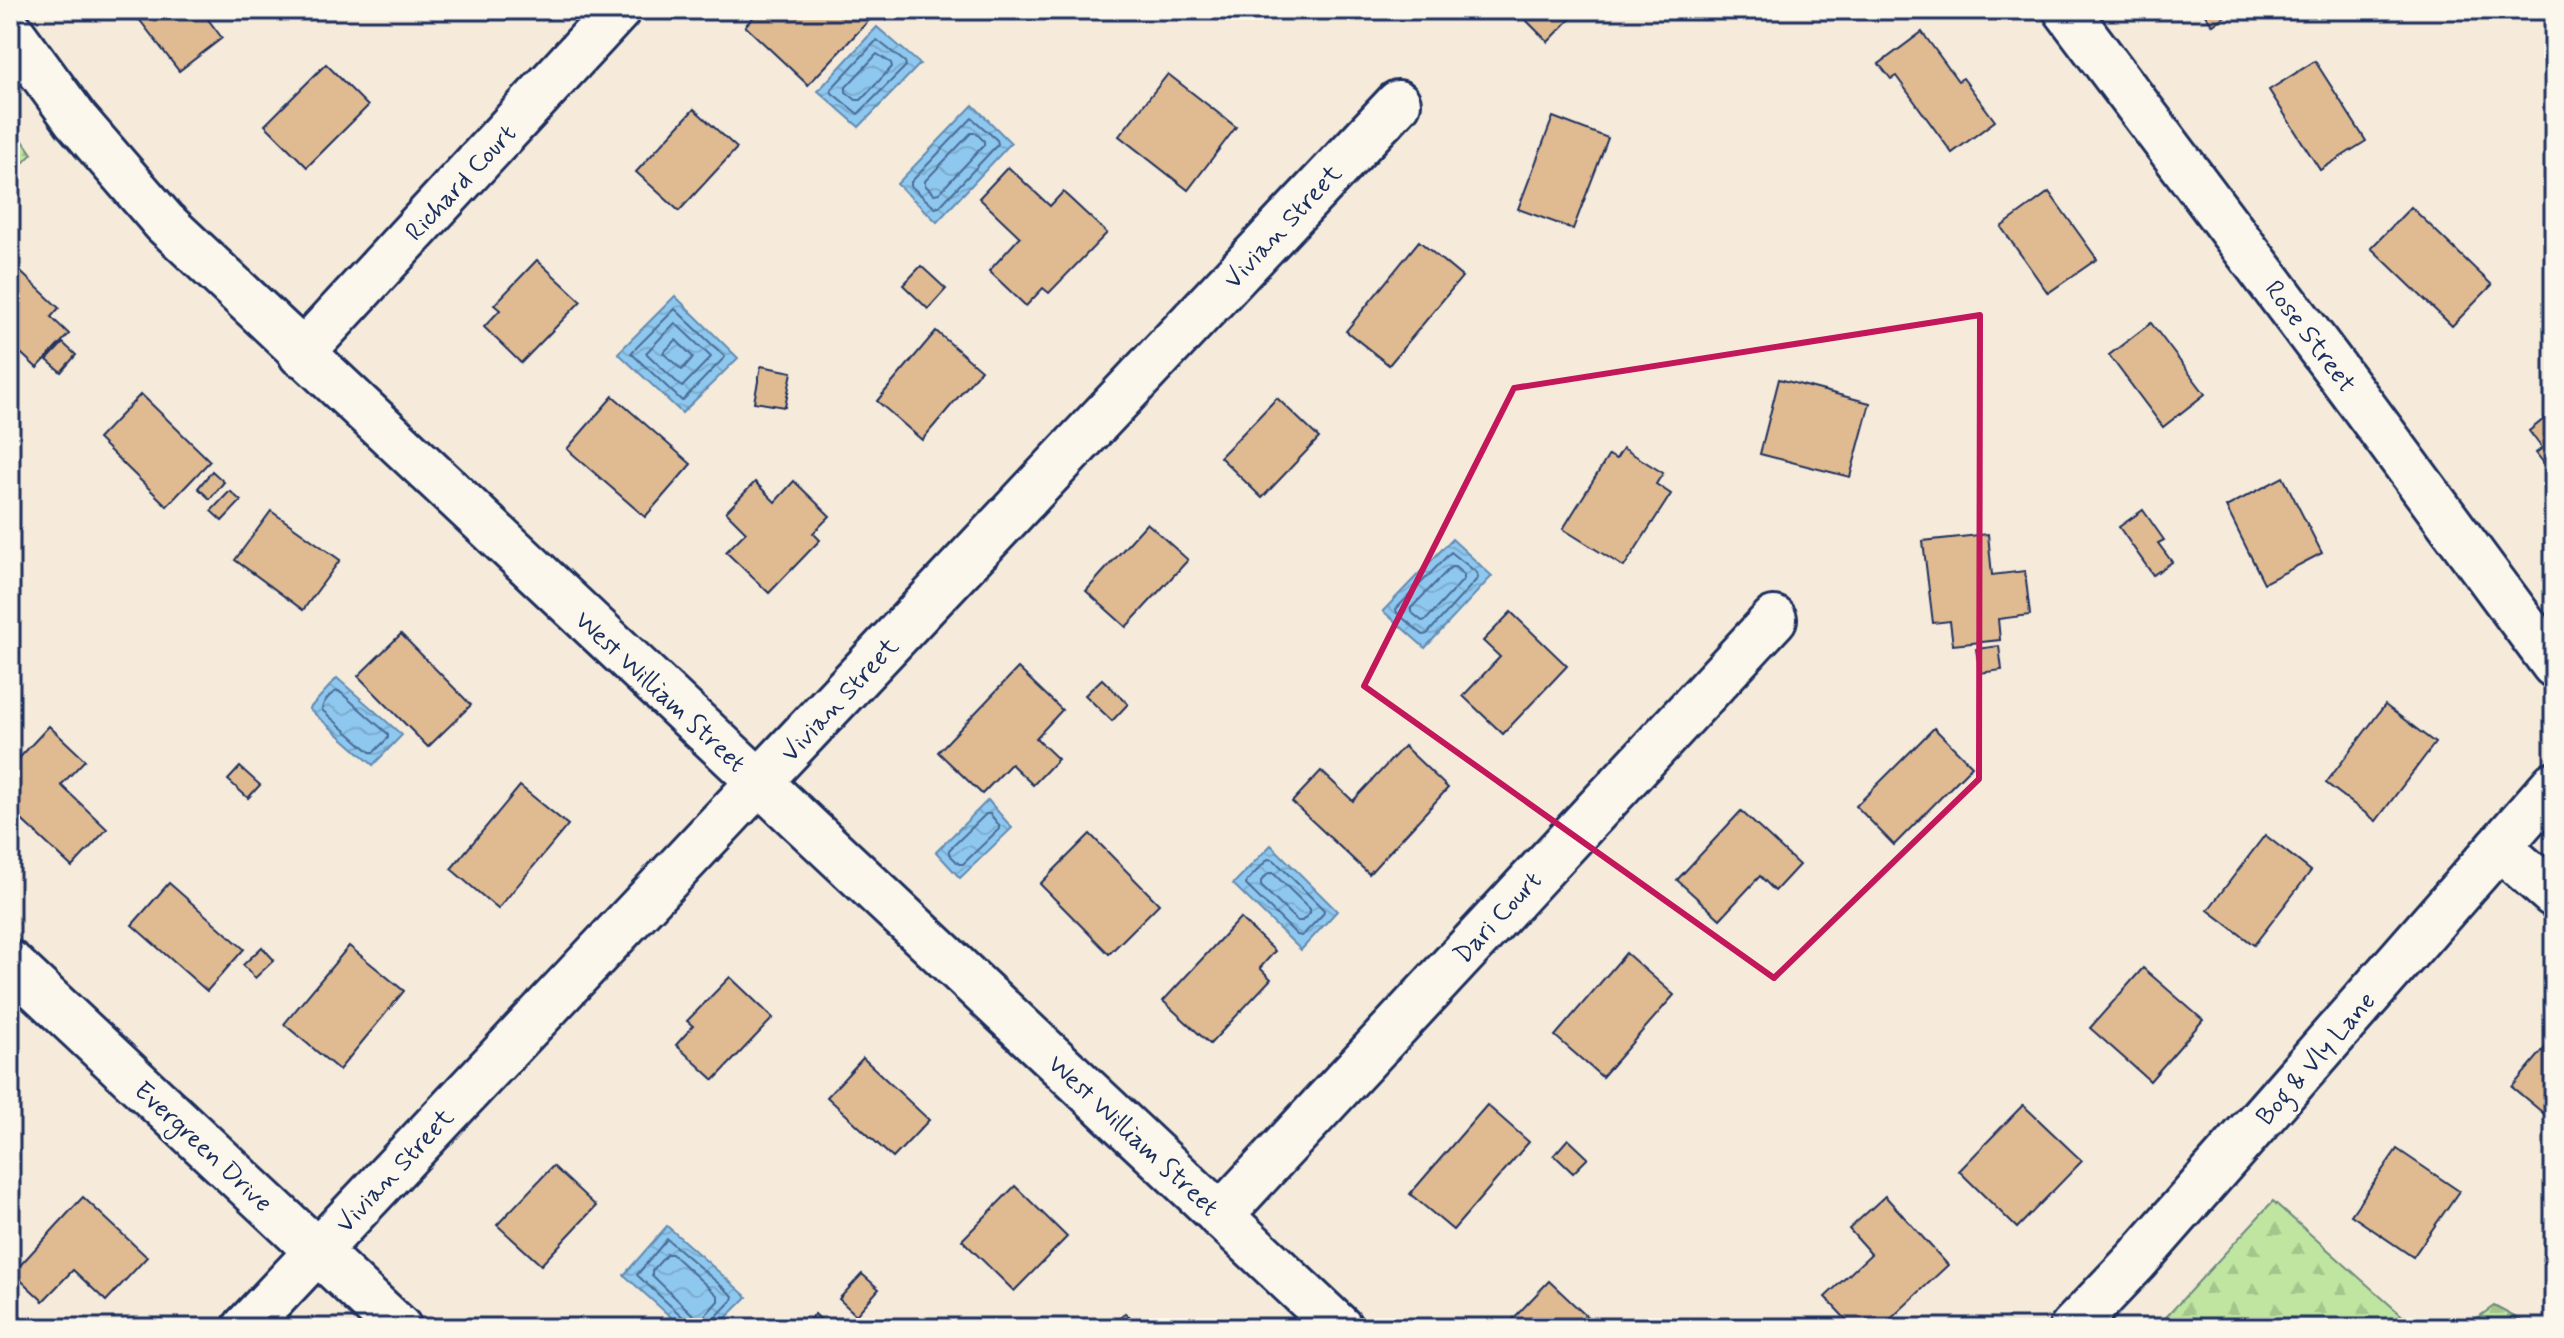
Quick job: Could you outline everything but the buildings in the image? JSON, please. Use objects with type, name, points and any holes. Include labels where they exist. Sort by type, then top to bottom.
[{"type":"street","name":"Richard Court","points":[[301,354],[618,10]]},
{"type":"street","name":"Rose Street","points":[[2066,10],[2554,665]]},
{"type":"street","name":"West William Street","points":[[10,30],[76,120],[164,222],[1340,1328]]},
{"type":"street","name":"Vivian Street","points":[[245,1328],[1398,103]]},
{"type":"street","name":"Dari Court","points":[[1220,1216],[1774,619]]},
{"type":"street","name":"Bog & Vly Lane","points":[[2072,1328],[2136,1261],[2554,784]]},
{"type":"street","points":[[2499,847],[2554,895]]},
{"type":"street","name":"Evergreen Drive","points":[[10,963],[399,1328]]},
{"type":"highlighted area","points":[[1980,315],[1979,779],[1774,978],[1364,686],[1514,388]]},
{"type":"green space","points":[[10,122],[32,154],[10,176]]},
{"type":"green space","points":[[2273,1201],[2416,1328],[2156,1328]]},
{"type":"green space","points":[[2494,1306],[2535,1328],[2463,1328]]},
{"type":"water","points":[[877,27],[920,64],[859,127],[818,91]]},
{"type":"water","points":[[973,105],[1011,143],[937,222],[897,184]]},
{"type":"water","points":[[675,296],[738,358],[682,413],[618,353]]},
{"type":"water","points":[[1452,539],[1492,576],[1425,648],[1383,611]]},
{"type":"water","points":[[337,678],[402,735],[373,765],[309,709]]},
{"type":"water","points":[[988,800],[1012,828],[960,878],[936,852]]},
{"type":"water","points":[[1271,845],[1337,911],[1301,950],[1233,884]]},
{"type":"water","points":[[667,1226],[747,1297],[716,1328],[683,1328],[624,1275]]}]
